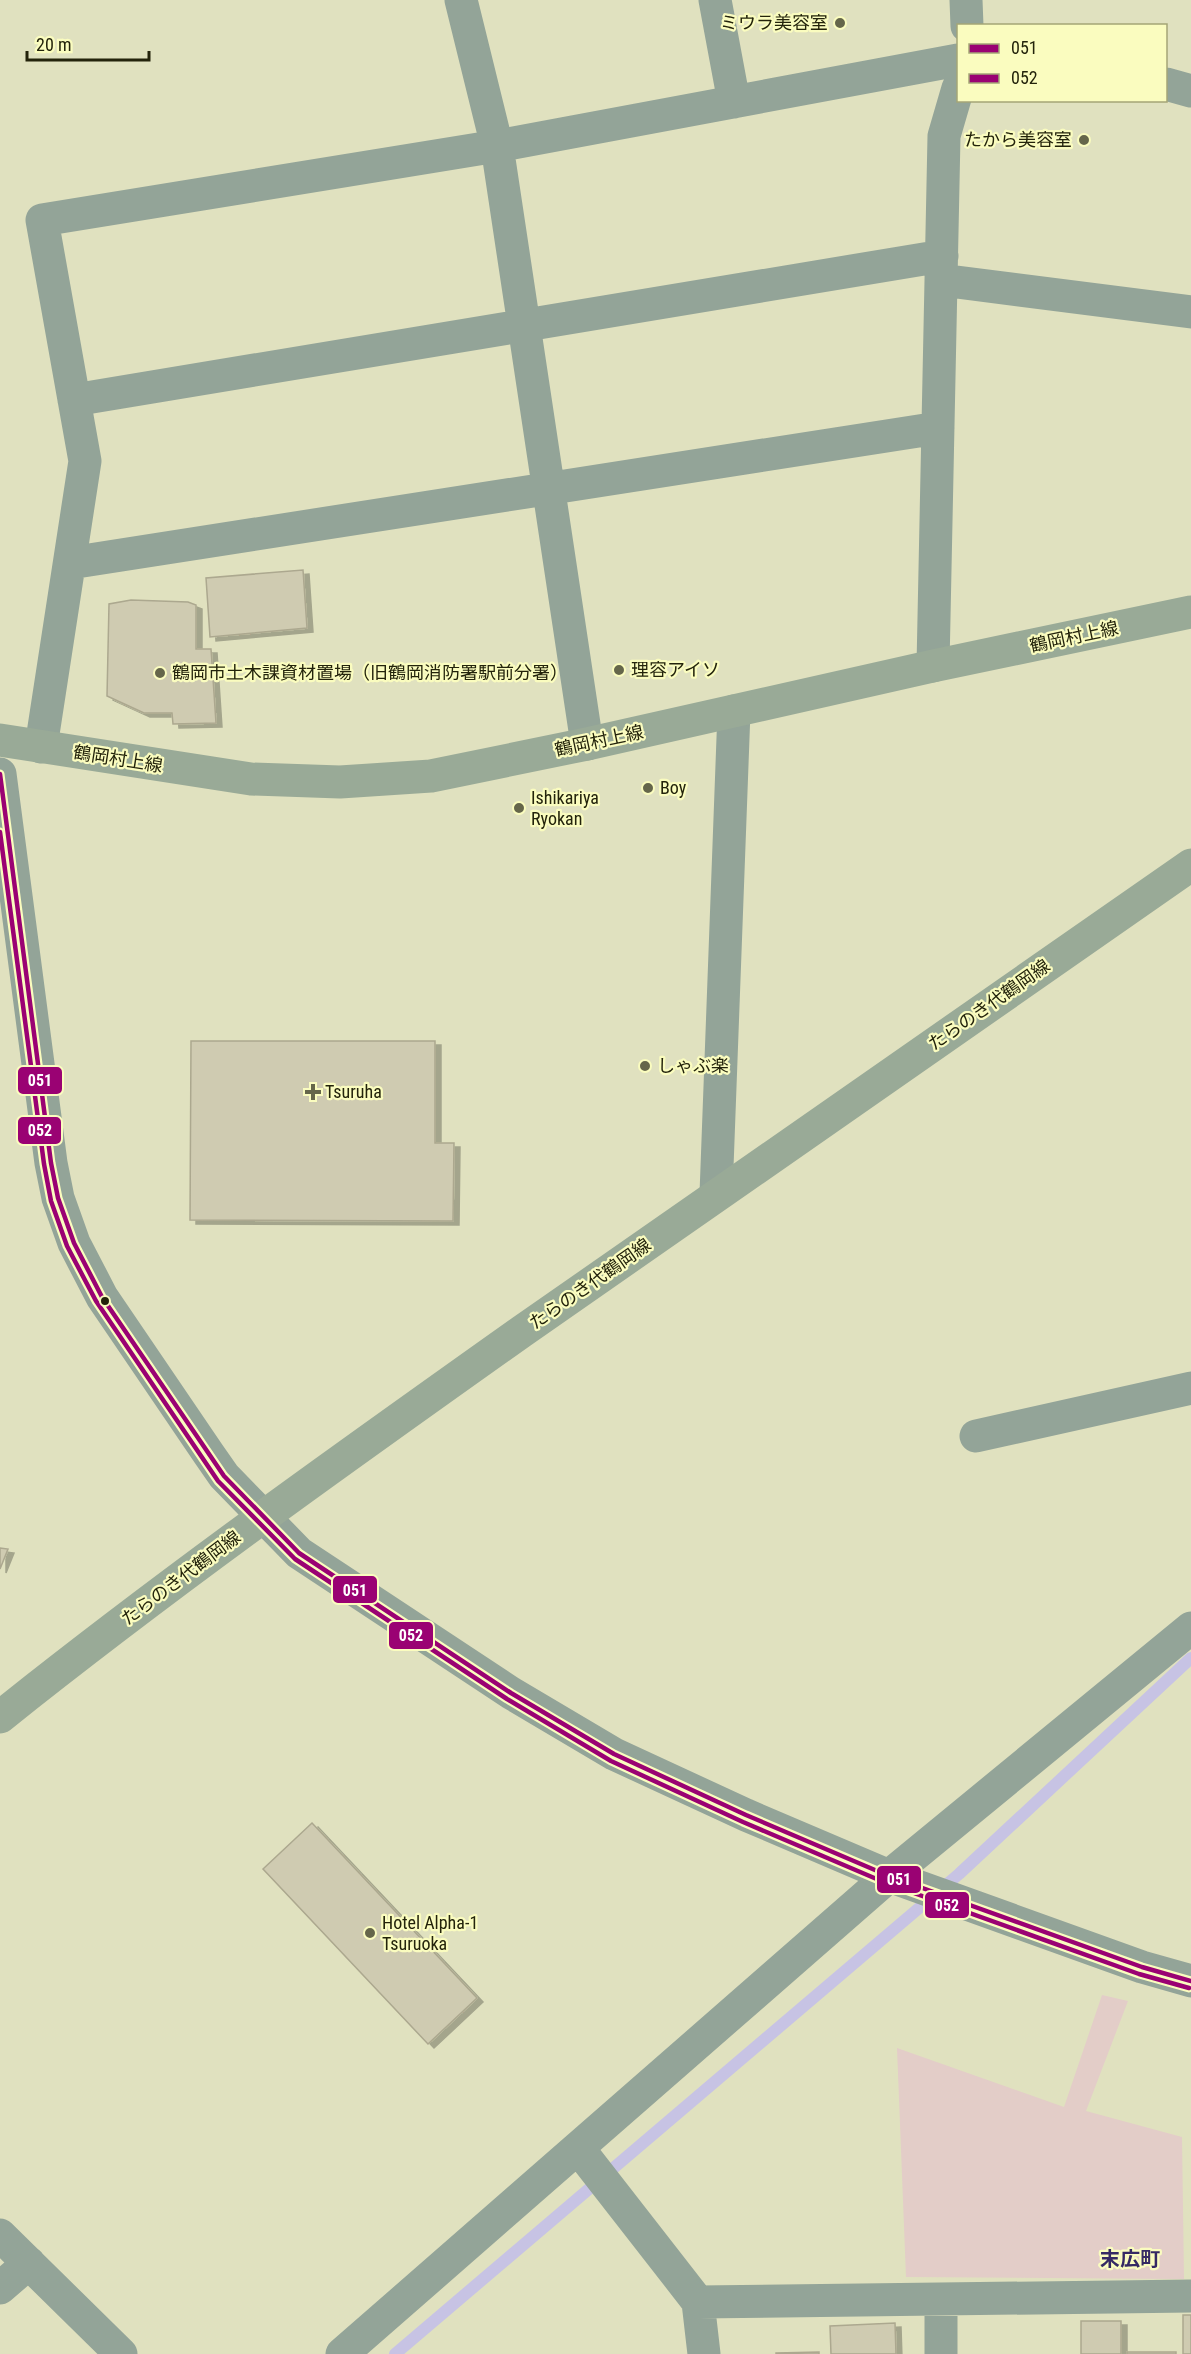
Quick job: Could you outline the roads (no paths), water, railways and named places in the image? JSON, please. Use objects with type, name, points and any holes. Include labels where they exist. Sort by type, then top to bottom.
[{"type":"main road","name":"鶴岡村上線","points":[[0,740],[251,779],[340,782],[431,776],[1191,612]]},
{"type":"main road","name":"たらのき代鶴岡線","points":[[0,1717],[66,1664],[263,1517],[716,1194],[1191,865]]},
{"type":"street","points":[[460,0],[497,146],[587,744]]},
{"type":"street","points":[[715,0],[734,102]]},
{"type":"street","points":[[966,0],[967,24]]},
{"type":"street","points":[[41,747],[85,461],[42,220],[497,146],[957,60]]},
{"type":"street","points":[[1167,84],[1191,91]]},
{"type":"street","points":[[933,666],[944,136],[957,91]]},
{"type":"street","points":[[74,400],[524,325],[941,268],[1191,312]]},
{"type":"street","points":[[70,563],[938,428]]},
{"type":"street","points":[[716,1194],[734,711]]},
{"type":"street","points":[[0,774],[51,1163],[58,1198],[71,1234],[102,1297],[224,1476],[263,1517],[299,1553],[511,1693],[614,1754],[746,1815],[889,1876],[1142,1967],[1191,1980]]},
{"type":"street","points":[[976,1437],[1191,1388]]},
{"type":"street","points":[[342,2354],[889,1876],[1191,1628]]},
{"type":"street","points":[[578,2148],[698,2302],[704,2354]]},
{"type":"street","points":[[0,2235],[121,2354]]},
{"type":"street","points":[[0,2288],[29,2263]]},
{"type":"street","points":[[698,2302],[1191,2296]]},
{"type":"street","points":[[940,2299],[941,2354]]},
{"type":"waterway","points":[[395,2354],[959,1874],[1191,1658]]},
{"type":"place","name":"ミウラ美容室","points":[[840,23]]},
{"type":"place","name":"たから美容室","points":[[1084,140]]},
{"type":"place","name":"理容アイソ","points":[[619,670]]},
{"type":"place","name":"鶴岡市土木課資材置場（旧鶴岡消防署駅前分署）","points":[[160,673]]},
{"type":"place","name":"Boy","points":[[648,788]]},
{"type":"place","name":"Ishikariya Ryokan","points":[[519,808]]},
{"type":"place","name":"しゃぶ楽","points":[[645,1066]]},
{"type":"place","name":"Tsuruha","points":[[313,1092]]},
{"type":"place","name":"Hotel Alpha-1 Tsuruoka","points":[[370,1933]]},
{"type":"district","name":"末広町","points":[[1130,2259]]}]
